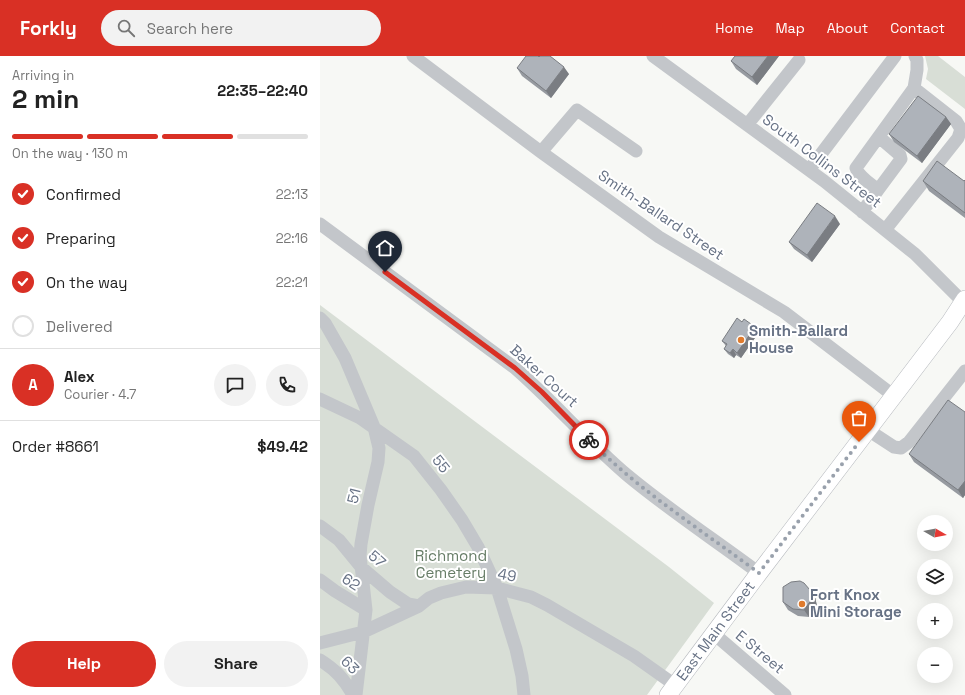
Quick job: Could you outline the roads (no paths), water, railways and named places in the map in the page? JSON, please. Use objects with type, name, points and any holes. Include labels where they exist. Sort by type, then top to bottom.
[{"type":"main road","name":"East Main Street","points":[[672,690],[950,322],[964,301]]},
{"type":"street","name":"Smith-Ballard Street","points":[[413,56],[541,152],[659,237],[784,312],[894,396]]},
{"type":"street","name":"South Collins Street","points":[[653,56],[809,170],[915,254],[964,301]]},
{"type":"street","points":[[809,170],[895,56]]},
{"type":"street","points":[[878,190],[857,171],[856,168],[914,88],[917,70],[917,60],[915,56]]},
{"type":"street","points":[[747,125],[799,60]]},
{"type":"street","points":[[885,230],[958,138],[961,129],[956,121],[914,88]]},
{"type":"street","points":[[541,152],[577,110],[636,151]]},
{"type":"street","points":[[862,212],[901,160],[900,155],[879,137]]},
{"type":"street","name":"Baker Court","points":[[320,224],[515,368],[603,454],[628,476],[680,516],[759,573]]},
{"type":"street","name":"51","points":[[320,318],[326,323],[345,358],[374,427],[379,448],[378,462],[361,544],[360,556],[366,610],[355,695]]},
{"type":"street","points":[[868,430],[894,447],[901,448],[909,442],[965,371]]},
{"type":"street","name":"55","points":[[320,399],[360,418],[414,456],[441,490],[466,527],[478,547],[497,588]]},
{"type":"street","name":"57","points":[[320,526],[339,540],[362,568],[401,600],[408,604],[419,606]]},
{"type":"street","name":"62","points":[[320,580],[366,610]]},
{"type":"street","name":"49","points":[[320,643],[363,632],[419,606],[440,593],[466,587],[497,588],[531,597],[547,605],[634,656],[672,690]]},
{"type":"street","points":[[497,588],[516,649],[522,676],[524,695]]},
{"type":"street","name":"E Street","points":[[713,634],[778,693]]},
{"type":"street","name":"63","points":[[320,660],[341,676],[355,695]]},
{"type":"place","name":"Smith-Ballard House","points":[[741,340]]},
{"type":"place","name":"Fort Knox Mini Storage","points":[[802,604]]},
{"type":"park label","name":"Richmond Cemetery","points":[[451,564]]}]
